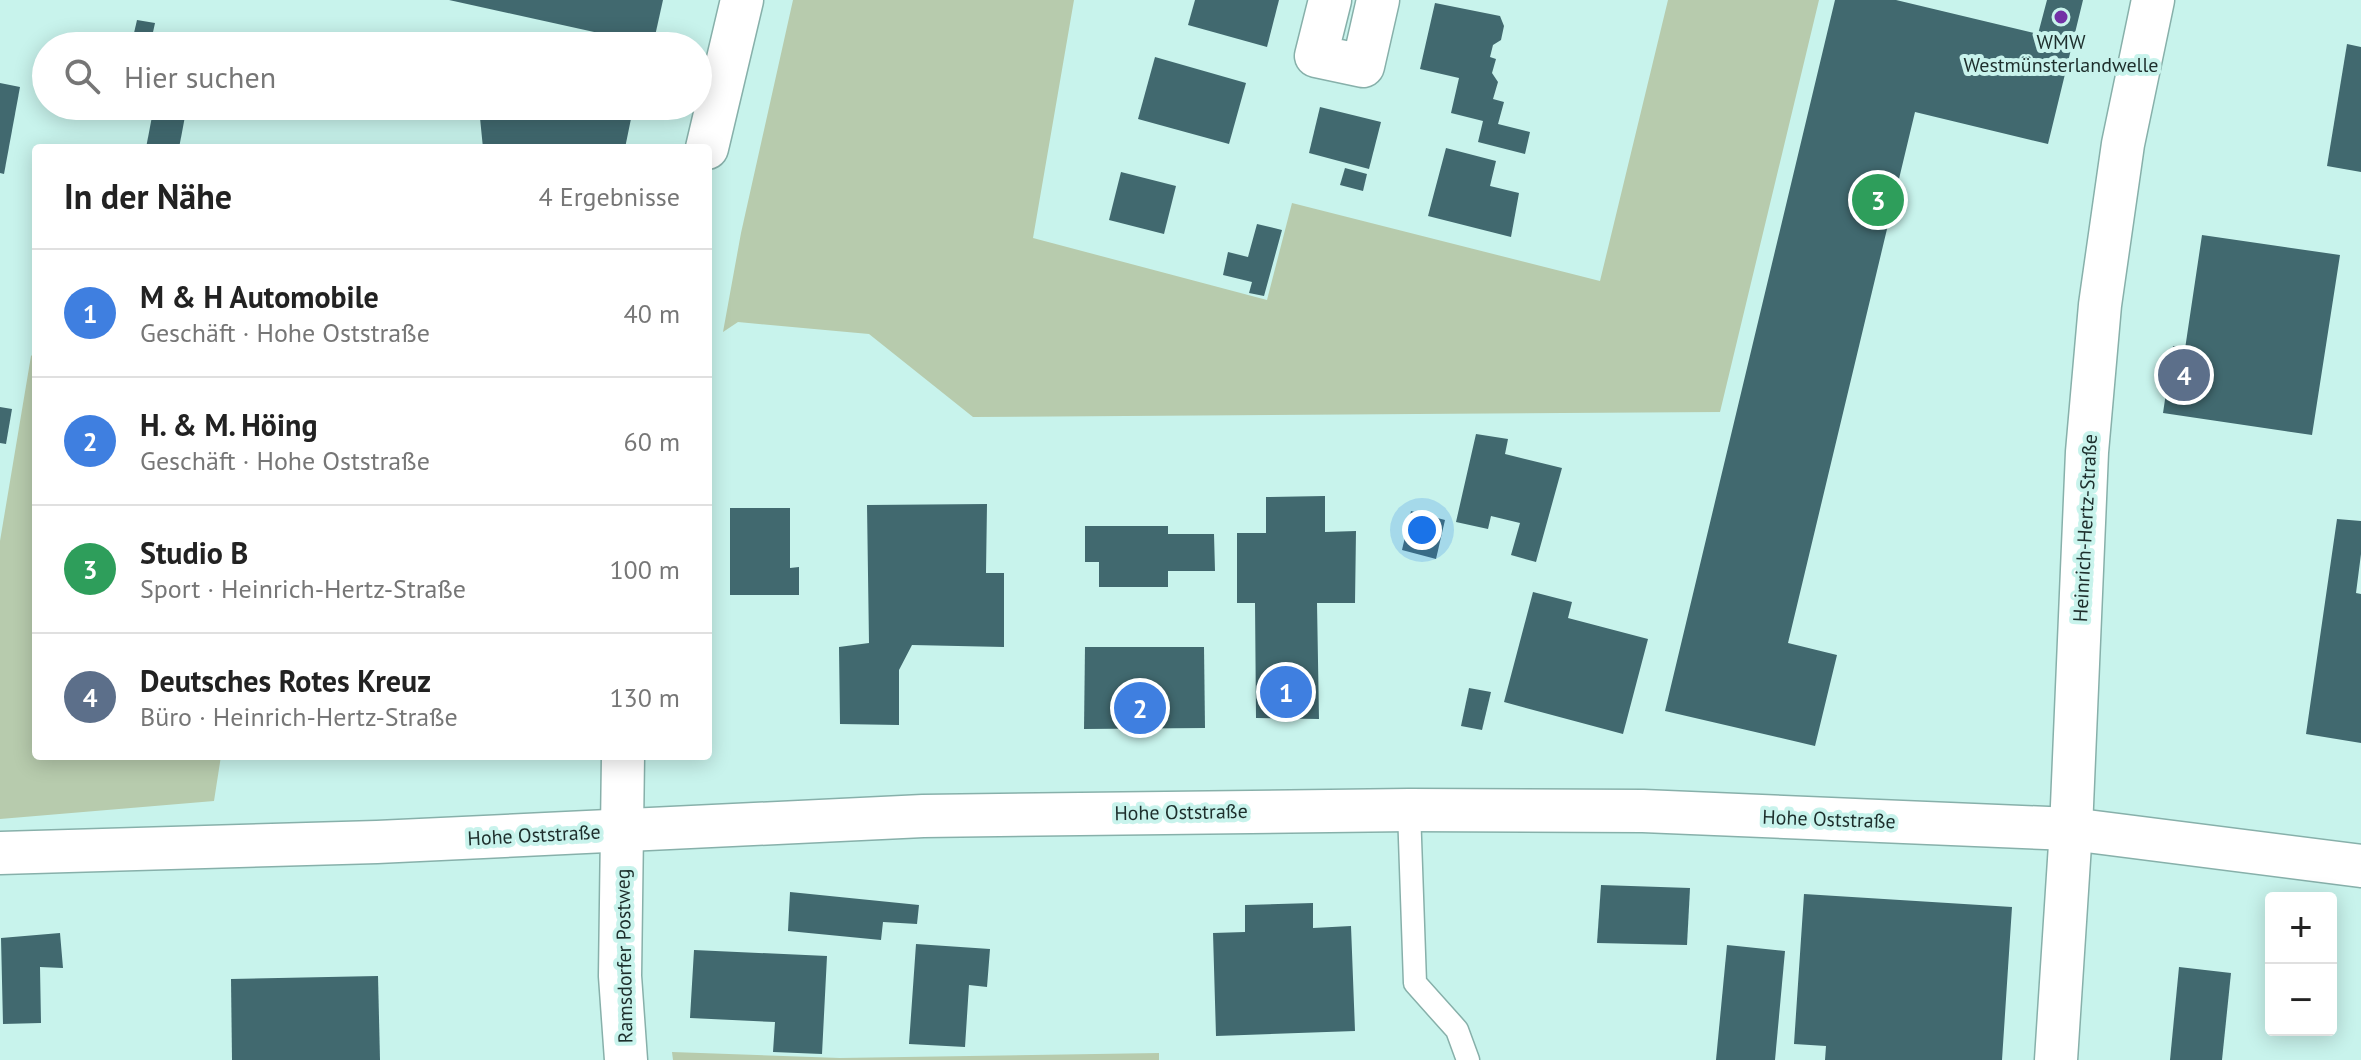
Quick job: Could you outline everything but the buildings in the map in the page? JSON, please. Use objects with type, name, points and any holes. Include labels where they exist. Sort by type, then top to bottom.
[{"type":"street","points":[[708,144],[742,0]]},
{"type":"street","points":[[1330,0],[1316,56],[1363,66],[1378,0]]},
{"type":"street","name":"Heinrich-Hertz-Straße","points":[[2056,1060],[2071,829],[2087,452],[2100,305],[2123,144],[2153,0]]},
{"type":"street","name":"Ramsdorfer Postweg","points":[[623,760],[620,976],[626,1060]]},
{"type":"street","name":"Hohe Oststraße","points":[[0,853],[346,843],[923,816],[1409,810],[1643,811],[2071,829],[2361,866]]},
{"type":"lane","points":[[1409,810],[1415,983],[1457,1030],[1468,1060]]},
{"type":"green space","points":[[793,0],[1074,0],[1033,238],[1267,300],[1292,203],[1600,281],[1668,0],[1819,0],[1720,412],[973,417],[869,334],[738,322],[723,332],[741,233]]},
{"type":"green space","points":[[31,356],[32,760],[220,760],[214,801],[0,819],[0,541]]},
{"type":"green space","points":[[672,1052],[840,1058],[1159,1053],[1159,1060],[673,1060]]},
{"type":"place","name":"WMW Westmünsterlandwelle","points":[[2061,17]]},
{"type":"place","name":"Studio B","points":[[1878,200]]},
{"type":"place","name":"Deutsches Rotes Kreuz","points":[[2184,375]]},
{"type":"place","name":"M & H Automobile","points":[[1286,692]]},
{"type":"place","name":"H. & M. Höing","points":[[1140,708]]}]
